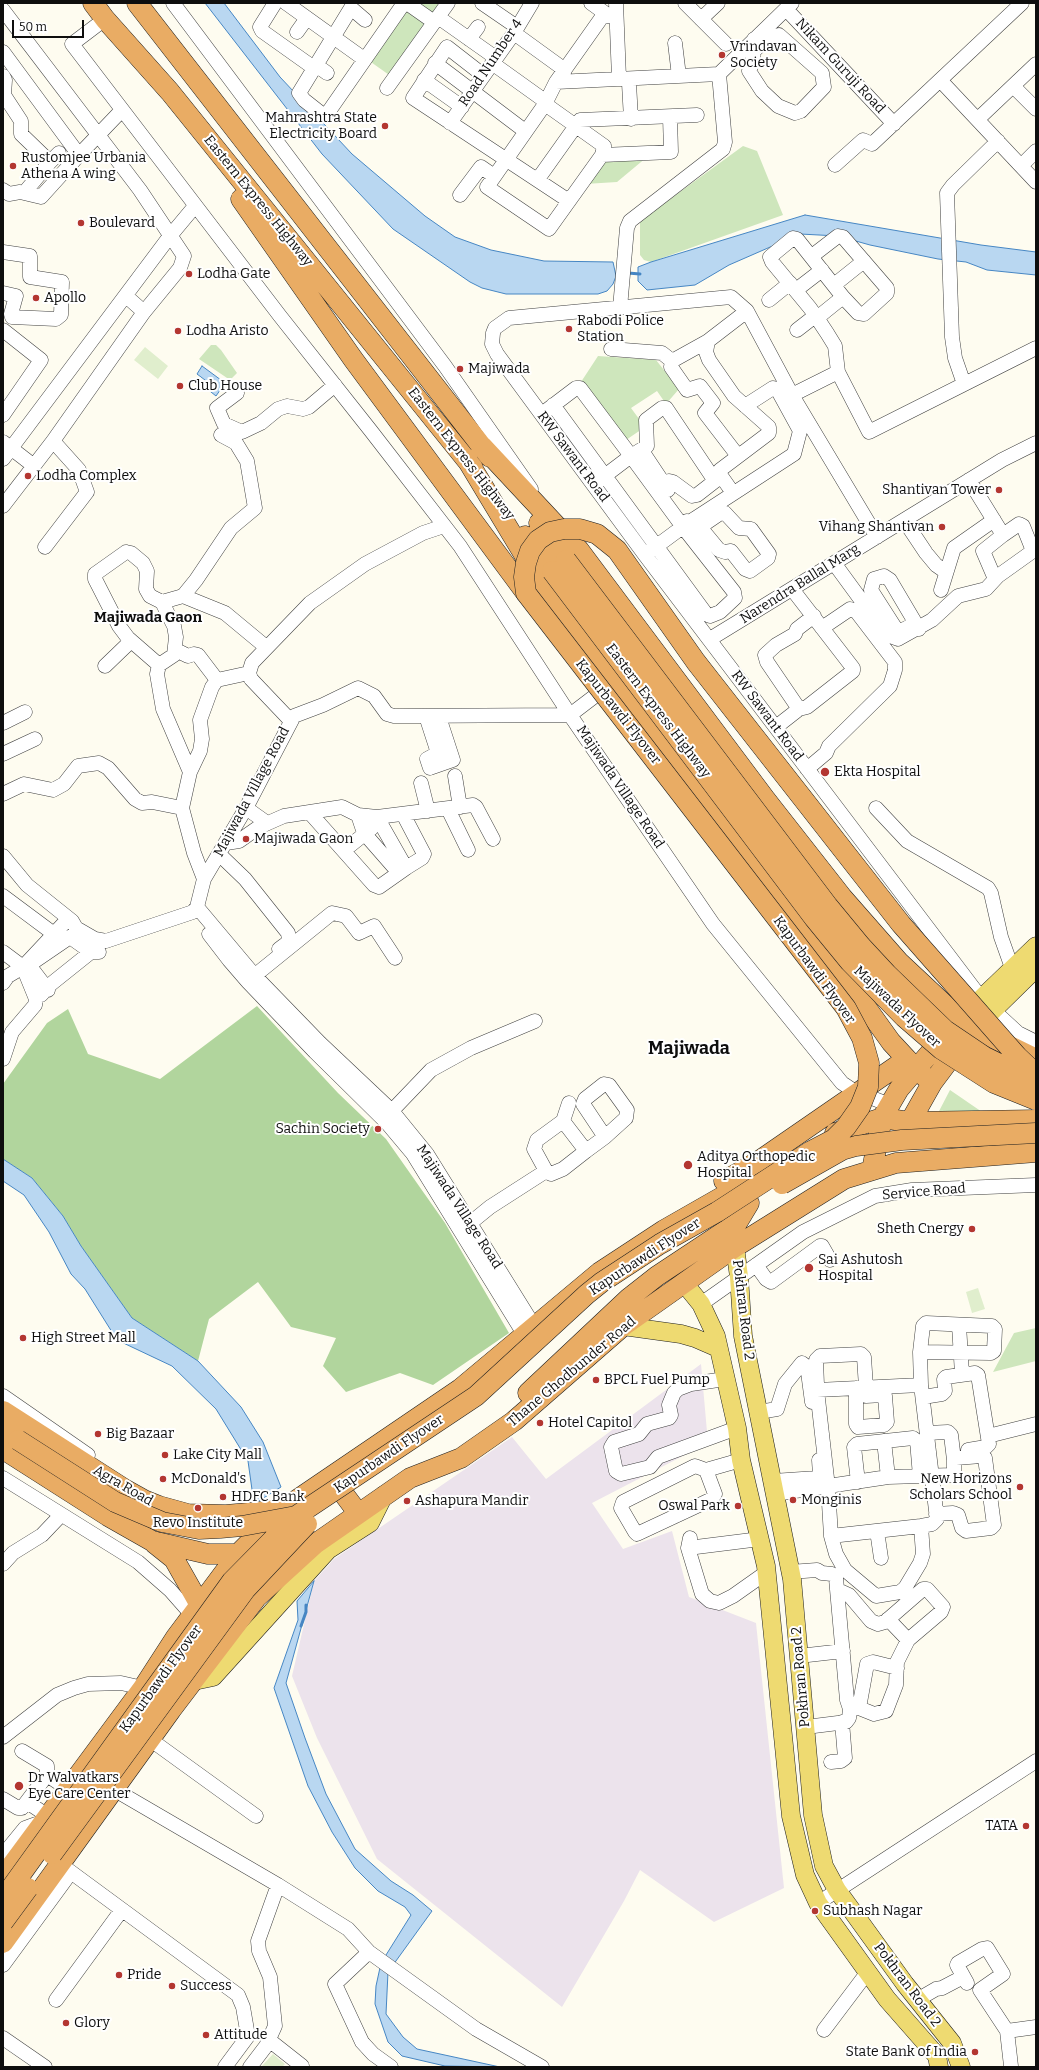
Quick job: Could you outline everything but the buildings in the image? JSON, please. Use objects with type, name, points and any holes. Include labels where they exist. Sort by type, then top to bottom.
[{"type":"highway","name":"Eastern Express Highway","points":[[92,3],[170,92],[466,458],[559,566],[820,910]]},
{"type":"highway","name":"Eastern Express Highway","points":[[136,3],[482,446],[559,566]]},
{"type":"highway","name":"Kapurbawdi Flyover","points":[[3,1899],[232,1581],[289,1513],[476,1396],[602,1282],[660,1244],[716,1212],[811,1151],[834,1139],[846,1127],[860,1107],[868,1086],[869,1063],[862,1038],[846,1008],[526,593],[353,359],[226,178],[214,146]]},
{"type":"highway","points":[[482,446],[579,550],[766,800],[820,910],[838,968],[891,1042],[911,1064],[932,1083]]},
{"type":"highway","points":[[466,458],[540,582],[615,681],[820,910],[898,962],[967,1024],[1036,1059]]},
{"type":"highway","points":[[526,593],[524,577],[530,551],[538,540],[550,532],[564,529],[580,529],[597,534],[617,550],[696,662],[901,924],[1017,1056],[1036,1074]]},
{"type":"highway","name":"Majiwada Flyover","points":[[820,910],[945,1030],[985,1057],[1036,1082]]},
{"type":"highway","name":"Majiwada Flyover","points":[[820,910],[850,962],[923,1035],[977,1073],[994,1083],[1036,1100]]},
{"type":"highway","points":[[675,1224],[676,1211],[679,1207],[759,1161],[858,1092],[911,1064],[967,1024]]},
{"type":"highway","points":[[896,1163],[910,1122],[967,1024]]},
{"type":"highway","points":[[872,1170],[886,1111],[911,1064]]},
{"type":"highway","points":[[3,1877],[68,1789],[150,1692],[196,1610],[238,1554],[331,1477],[460,1389],[600,1272],[631,1250],[811,1145],[886,1111],[910,1122],[1036,1120]]},
{"type":"highway","name":"Kapurbawdi Flyover","points":[[3,1922],[245,1590],[304,1526],[494,1396],[582,1313],[617,1283],[661,1253],[842,1150],[856,1146],[902,1140],[1036,1134]]},
{"type":"highway","name":"Thane Ghodbunder Road","points":[[3,1943],[151,1740],[204,1679],[256,1597],[315,1544],[364,1518],[384,1495],[410,1478],[461,1458],[514,1422],[623,1326],[735,1247],[844,1179],[896,1163],[1036,1152]]},
{"type":"highway","points":[[410,1478],[505,1412],[533,1389],[596,1327],[651,1280],[737,1222],[749,1203]]},
{"type":"highway","name":"Agra Road","points":[[3,1410],[144,1500],[188,1514],[226,1515],[289,1513]]},
{"type":"highway","points":[[8,1440],[115,1502],[162,1522],[199,1529],[220,1528],[242,1526],[289,1513]]},
{"type":"highway","points":[[8,1440],[108,1516],[152,1542],[174,1559],[196,1610]]},
{"type":"highway","points":[[331,1477],[364,1518]]},
{"type":"highway","points":[[289,1513],[315,1544]]},
{"type":"highway","points":[[152,1542],[208,1554],[238,1554],[258,1564],[276,1579]]},
{"type":"main road","points":[[987,1004],[1012,968],[1036,946]]},
{"type":"main road","points":[[967,1024],[987,1004],[1036,968]]},
{"type":"main road","name":"Pokhran Road 2","points":[[735,1247],[739,1277],[743,1336],[791,1575],[813,1815],[824,1866],[837,1890],[917,2000],[952,2043],[961,2067]]},
{"type":"main road","name":"Pokhran Road 2","points":[[684,1283],[700,1304],[716,1336],[737,1428],[741,1460],[767,1572],[791,1816],[805,1875],[818,1903],[867,1973],[937,2056],[939,2067]]},
{"type":"main road","points":[[623,1326],[681,1334],[695,1338],[718,1348]]},
{"type":"main road","points":[[204,1679],[328,1550],[364,1518]]},
{"type":"street","points":[[174,3],[445,366],[527,482],[544,513]]},
{"type":"street","points":[[275,3],[260,27],[262,31],[319,68]]},
{"type":"street","points":[[286,3],[364,59]]},
{"type":"street","points":[[365,20],[350,5],[319,68],[299,93],[304,100],[323,115],[328,114],[364,59],[404,3]]},
{"type":"street","points":[[407,3],[469,39],[545,102],[604,146],[602,155],[549,229],[487,187],[505,159],[526,131],[545,102],[556,82],[602,17],[614,11]]},
{"type":"street","points":[[387,88],[448,3]]},
{"type":"street","name":"Road Number 4","points":[[450,123],[494,61],[532,3]]},
{"type":"street","points":[[591,3],[614,11]]},
{"type":"street","points":[[685,3],[726,44]]},
{"type":"street","points":[[701,19],[718,3]]},
{"type":"street","points":[[835,165],[862,140],[872,144],[1022,3]]},
{"type":"street","points":[[487,4],[515,30],[565,70]]},
{"type":"street","points":[[556,82],[624,81],[719,74],[757,42],[789,6]]},
{"type":"street","name":"Nikam Guruji Road","points":[[789,6],[894,124]]},
{"type":"street","points":[[3,10],[140,190],[184,256],[180,268],[144,312],[53,441],[3,506]]},
{"type":"street","points":[[614,11],[631,119]]},
{"type":"street","points":[[297,32],[307,18]]},
{"type":"street","points":[[105,19],[72,44],[195,206],[460,546],[570,715],[615,681]]},
{"type":"street","points":[[469,39],[478,27]]},
{"type":"street","points":[[778,35],[822,73],[824,87],[801,111],[795,113],[778,106],[762,91],[749,71],[757,42],[778,35]]},
{"type":"street","points":[[675,42],[679,76]]},
{"type":"street","points":[[483,75],[447,47],[413,98],[568,201]]},
{"type":"street","points":[[3,52],[79,155]]},
{"type":"street","points":[[410,57],[430,71],[472,92],[526,131]]},
{"type":"street","points":[[978,119],[1036,64]]},
{"type":"street","points":[[430,71],[462,107]]},
{"type":"street","points":[[620,308],[627,228],[630,221],[723,149],[725,142],[719,74]]},
{"type":"street","points":[[3,76],[5,80],[4,95],[21,121],[20,134],[55,158],[24,193]]},
{"type":"street","points":[[940,80],[1036,182]]},
{"type":"street","points":[[1013,86],[1036,109]]},
{"type":"street","points":[[3,190],[9,194],[24,193],[40,197],[122,110]]},
{"type":"street","points":[[538,180],[580,120],[697,115]]},
{"type":"street","points":[[602,155],[671,152],[670,117]]},
{"type":"street","points":[[964,384],[955,358],[949,265],[947,193],[953,185],[998,141]]},
{"type":"street","points":[[1021,166],[1036,151]]},
{"type":"street","points":[[460,195],[481,167],[494,176]]},
{"type":"street","points":[[34,466],[6,450],[126,296],[170,236],[195,206]]},
{"type":"street","points":[[812,256],[838,236],[843,237],[888,288],[887,293],[864,314],[858,313],[798,239],[792,238],[770,257],[772,262],[816,317],[835,346],[838,372],[869,432],[1036,348]]},
{"type":"street","points":[[3,252],[30,256],[30,277],[62,282],[61,315],[56,319],[12,316],[10,314],[16,296],[3,293]]},
{"type":"street","points":[[834,285],[864,260]]},
{"type":"street","points":[[769,300],[822,270]]},
{"type":"street","points":[[126,296],[144,312]]},
{"type":"street","name":"RW Sawant Road","points":[[877,537],[792,395],[747,311],[731,297],[508,318],[503,320],[496,328],[492,339],[494,350],[542,414],[599,480],[645,555],[987,1004]]},
{"type":"street","points":[[797,330],[844,297]]},
{"type":"street","points":[[672,361],[708,341],[747,311]]},
{"type":"street","points":[[3,330],[42,360],[3,415]]},
{"type":"street","points":[[708,341],[706,352],[708,360],[734,396],[769,428],[769,433],[720,470],[720,473],[733,492]]},
{"type":"street","points":[[611,349],[662,353],[672,361]]},
{"type":"street","points":[[672,361],[671,367],[687,390],[700,386],[713,403],[705,413],[738,456]]},
{"type":"street","points":[[792,395],[838,372]]},
{"type":"street","points":[[237,393],[217,408],[224,424],[242,432],[260,423],[278,409],[287,406],[303,408],[309,407],[335,386]]},
{"type":"street","points":[[542,414],[553,405],[576,388],[580,388],[663,483],[734,592],[735,598],[720,612],[710,616],[706,614],[657,546],[599,480],[553,405]]},
{"type":"street","points":[[645,555],[691,524],[733,492],[794,454],[800,431],[777,389],[773,388],[745,406]]},
{"type":"street","points":[[599,480],[647,446],[646,420],[662,408],[666,408],[715,481],[697,495],[692,496],[673,482],[669,481],[663,483]]},
{"type":"street","points":[[162,602],[183,596],[196,580],[231,528],[255,508],[247,460],[236,443],[221,435]]},
{"type":"street","points":[[45,547],[87,492],[79,470],[53,441]]},
{"type":"street","name":"Narendra Ballal Marg","points":[[710,639],[1002,460],[1036,443]]},
{"type":"street","points":[[636,453],[691,524],[719,550],[725,552],[731,551],[745,569],[750,571],[768,558],[770,554],[751,529],[739,528],[725,512],[691,524]]},
{"type":"street","points":[[969,480],[1004,535]]},
{"type":"street","points":[[904,520],[936,565],[946,572]]},
{"type":"street","points":[[941,590],[954,548],[994,520]]},
{"type":"street","points":[[834,563],[890,636],[898,639],[918,626],[932,620],[958,596],[986,589],[995,579],[1034,551],[1023,526],[1019,524],[983,551],[995,579]]},
{"type":"street","points":[[290,720],[251,679],[249,673],[252,663],[310,603],[365,564],[423,533],[444,526]]},
{"type":"street","points":[[126,552],[131,553],[143,563],[148,571],[146,589],[150,596],[162,602],[174,626],[176,650],[174,656],[159,665],[131,641],[119,626],[95,579],[95,574],[126,552]]},
{"type":"street","points":[[776,727],[799,709],[807,707],[853,671],[853,668],[792,588]]},
{"type":"street","points":[[183,596],[225,613],[266,648]]},
{"type":"street","points":[[807,769],[826,753],[830,746],[890,686],[895,670],[895,662],[856,611],[850,609],[822,628]]},
{"type":"street","points":[[799,709],[767,662],[765,655],[776,645],[795,634],[797,629],[814,616]]},
{"type":"street","points":[[105,666],[131,641]]},
{"type":"street","points":[[176,650],[188,656],[194,654],[198,655],[217,680]]},
{"type":"street","points":[[159,665],[158,674],[162,709],[190,772]]},
{"type":"street","points":[[3,794],[24,784],[53,790],[64,784],[78,766],[99,763],[108,768],[135,800],[142,803],[152,802],[182,808],[190,772],[200,750],[202,739],[200,720],[212,687],[217,680],[249,673]]},
{"type":"street","name":"Majiwada Village Road","points":[[529,1330],[465,1227],[427,1154],[414,1146],[320,1043],[251,976],[195,909],[204,878],[246,808],[290,720],[294,716],[323,705],[358,688],[374,696],[387,714],[394,716],[437,721],[570,715],[713,924],[837,1078],[842,1083],[886,1111]]},
{"type":"street","points":[[3,723],[25,712]]},
{"type":"street","points":[[437,721],[455,753]]},
{"type":"street","points":[[3,754],[34,739]]},
{"type":"street","points":[[455,776],[454,808],[468,850]]},
{"type":"street","points":[[421,783],[428,811]]},
{"type":"street","points":[[251,976],[287,944],[289,939],[288,933],[245,879],[223,848],[239,841],[267,823],[284,816],[310,813],[320,809],[342,807],[358,815],[379,819],[403,814],[474,805],[493,839]]},
{"type":"street","name":"Majiwada Village Road","points":[[182,808],[194,853],[204,878]]},
{"type":"street","points":[[246,808],[267,823]]},
{"type":"street","points":[[876,808],[907,841],[988,888],[991,893],[1001,937],[1012,968]]},
{"type":"street","points":[[310,813],[374,885],[379,887],[422,858],[424,854],[403,814]]},
{"type":"street","points":[[358,815],[364,833],[402,871]]},
{"type":"street","points":[[379,819],[402,871]]},
{"type":"street","points":[[347,848],[379,819]]},
{"type":"street","points":[[3,856],[25,888],[59,932],[95,948]]},
{"type":"street","points":[[3,870],[25,888]]},
{"type":"street","points":[[3,896],[59,932],[95,948]]},
{"type":"street","points":[[36,999],[48,990],[51,984],[95,948],[106,941],[195,909]]},
{"type":"street","points":[[251,976],[332,914],[346,916],[360,933],[374,926],[395,958]]},
{"type":"street","points":[[3,983],[8,976],[23,967],[59,932]]},
{"type":"street","points":[[48,990],[29,965],[59,932]]},
{"type":"street","points":[[3,952],[23,967],[36,999],[35,1005],[12,1032],[3,1059]]},
{"type":"street","points":[[987,1004],[1018,1033],[1036,1042]]},
{"type":"street","points":[[387,1115],[431,1070],[471,1048],[534,1022]]},
{"type":"street","points":[[569,1103],[562,1121],[537,1140],[534,1149],[546,1171],[551,1174],[563,1169],[605,1137]]},
{"type":"street","points":[[562,1121],[586,1151]]},
{"type":"street","points":[[465,1227],[490,1207],[546,1171]]},
{"type":"street","name":"Service Road","points":[[700,1304],[803,1232],[874,1196],[912,1190],[1036,1185]]},
{"type":"street","points":[[756,1265],[766,1279],[771,1282],[820,1246],[822,1246],[830,1260]]},
{"type":"street","points":[[920,1352],[961,1354],[991,1353],[994,1351],[995,1330],[992,1326],[926,1323],[922,1326],[920,1352],[922,1391],[927,1433],[925,1476]]},
{"type":"street","points":[[959,1325],[962,1374]]},
{"type":"street","points":[[859,1390],[864,1357],[861,1354],[820,1356],[816,1360],[831,1536],[836,1554],[845,1570],[876,1596],[900,1592],[905,1588],[920,1563],[923,1554],[920,1526]]},
{"type":"street","points":[[759,1412],[778,1409],[785,1384],[802,1363],[806,1366],[808,1372],[820,1475],[817,1478],[774,1488]]},
{"type":"street","points":[[818,1390],[922,1391],[942,1394],[945,1390],[944,1379],[946,1377],[975,1373],[978,1375],[989,1444],[986,1447],[953,1456]]},
{"type":"street","points":[[726,1379],[691,1384],[678,1389],[674,1393],[669,1405],[671,1415],[669,1418],[647,1424],[639,1434],[614,1442],[611,1447],[616,1471],[621,1474],[650,1466],[658,1457],[737,1428]]},
{"type":"street","points":[[3,1396],[108,1469],[144,1500]]},
{"type":"street","points":[[996,1434],[1036,1424]]},
{"type":"street","points":[[774,1488],[828,1487],[888,1477],[952,1475],[954,1473],[951,1435],[948,1432],[927,1433]]},
{"type":"street","points":[[831,1536],[920,1526],[932,1524],[937,1519],[916,1441],[913,1438],[857,1444],[854,1447],[858,1482]]},
{"type":"street","points":[[884,1441],[888,1477]]},
{"type":"street","points":[[936,1514],[953,1513],[958,1515],[962,1528],[966,1531],[991,1528],[994,1524],[984,1458],[981,1456],[956,1458],[953,1456]]},
{"type":"street","points":[[706,1470],[715,1494],[712,1499],[637,1534],[635,1532],[621,1508],[623,1502],[695,1466],[706,1470],[741,1460]]},
{"type":"street","points":[[3,1478],[138,1562],[196,1610]]},
{"type":"street","points":[[3,1564],[20,1548],[42,1535],[61,1515]]},
{"type":"street","points":[[876,1531],[881,1558]]},
{"type":"street","points":[[760,1539],[689,1543],[702,1594],[710,1601],[719,1603],[733,1596],[767,1572]]},
{"type":"street","points":[[3,1737],[57,1695],[74,1688],[104,1682],[121,1683],[150,1692],[258,1564]]},
{"type":"street","points":[[791,1575],[817,1570],[822,1573],[832,1574],[836,1578],[847,1700],[854,1708],[874,1714],[886,1711],[896,1685],[897,1662],[908,1640],[941,1612],[943,1607],[928,1589],[923,1589],[888,1619],[878,1624],[871,1621],[849,1595],[838,1590]]},
{"type":"street","points":[[888,1619],[908,1640]]},
{"type":"street","points":[[799,1656],[843,1651]]},
{"type":"street","points":[[806,1727],[846,1722],[850,1718],[867,1664],[873,1662],[897,1668]]},
{"type":"street","points":[[831,1762],[841,1761],[845,1758],[842,1722]]},
{"type":"street","points":[[151,1740],[256,1816]]},
{"type":"street","points":[[3,1799],[18,1808],[22,1808],[47,1775],[47,1766],[22,1751]]},
{"type":"street","points":[[818,1903],[1036,1761]]},
{"type":"street","points":[[47,1775],[68,1789]]},
{"type":"street","points":[[115,1790],[278,1885],[348,1929],[375,1956],[476,2029],[542,2067]]},
{"type":"street","points":[[3,1855],[25,1828],[46,1818],[27,1802]]},
{"type":"street","points":[[60,1864],[238,1995],[243,2007],[248,2036],[225,2067]]},
{"type":"street","points":[[3,1964],[66,1879],[60,1864]]},
{"type":"street","points":[[250,2067],[268,2043],[275,2026],[270,1977],[259,1951],[258,1941],[278,1885]]},
{"type":"street","points":[[56,2000],[122,1911]]},
{"type":"street","points":[[917,2000],[936,1989],[965,1980],[957,1965],[958,1963],[982,1948],[987,1948],[1003,1974],[1001,1977],[980,1990],[1007,2031],[1011,2067]]},
{"type":"street","points":[[375,1956],[335,1984],[362,2042],[373,2054],[391,2067]]},
{"type":"street","points":[[824,2030],[867,1973]]},
{"type":"street","points":[[1007,2031],[1036,2027]]},
{"type":"street","points":[[3,2038],[46,2067]]},
{"type":"street","points":[[268,2043],[302,2066]]},
{"type":"street","points":[[3,2049],[28,2067]]},
{"type":"shaded area","points":[[701,1364],[708,1443],[592,1503],[623,1549],[672,1531],[689,1597],[756,1623],[784,1888],[714,1922],[640,1870],[624,1901],[562,2007],[377,1859],[317,1738],[292,1676],[314,1581],[334,1559],[512,1437],[546,1479]]},
{"type":"green space","points":[[406,3],[431,22],[392,77],[368,60]]},
{"type":"green space","points":[[413,3],[444,3],[434,17]]},
{"type":"green space","points":[[743,146],[757,151],[783,215],[651,262],[644,260],[640,255],[640,221]]},
{"type":"green space","points":[[647,157],[617,182],[585,184],[603,158]]},
{"type":"green space","points":[[211,345],[216,345],[221,350],[237,373],[230,380],[199,359]]},
{"type":"green space","points":[[145,347],[168,366],[158,379],[134,360]]},
{"type":"green space","points":[[598,356],[656,360],[679,389],[666,404],[657,391],[631,408],[645,427],[626,440],[581,382]]},
{"type":"green space","points":[[257,1006],[338,1093],[386,1139],[445,1223],[509,1333],[433,1385],[400,1373],[346,1392],[323,1366],[336,1338],[291,1327],[258,1282],[209,1319],[198,1361],[132,1318],[81,1246],[63,1216],[32,1178],[3,1159],[3,1084],[47,1023],[68,1009],[88,1054],[160,1079]]},
{"type":"green space","points":[[950,1090],[985,1114],[937,1115]]},
{"type":"green space","points":[[978,1288],[985,1309],[972,1313],[966,1292]]},
{"type":"green space","points":[[1036,1328],[1036,1361],[993,1372],[1014,1333]]},
{"type":"green space","points":[[273,2054],[285,2064],[282,2067],[261,2067]]},
{"type":"water","points":[[205,3],[224,3],[280,77],[352,154],[425,216],[455,237],[491,250],[544,261],[613,262],[616,276],[613,284],[607,291],[598,294],[506,294],[482,288],[470,282],[393,229],[322,154]]},
{"type":"water","points":[[805,215],[981,245],[1036,252],[1036,275],[987,270],[966,262],[938,259],[870,245],[838,236],[800,234],[729,265],[695,285],[647,290],[638,281],[638,267]]},
{"type":"water","points":[[202,366],[225,383],[216,396],[206,388],[209,383],[197,374]]},
{"type":"water","points":[[3,1159],[32,1178],[63,1216],[81,1246],[132,1318],[198,1361],[241,1407],[263,1442],[281,1487],[254,1504],[248,1461],[216,1409],[172,1366],[117,1340],[85,1289],[71,1274],[49,1232],[24,1195],[3,1181]]},
{"type":"water","points":[[314,1581],[286,1683],[305,1738],[326,1794],[355,1849],[391,1881],[413,1895],[432,1911],[388,1972],[386,2014],[403,2037],[417,2049],[500,2067],[445,2066],[402,2056],[388,2042],[375,2004],[376,1986],[381,1963],[411,1915],[405,1907],[378,1891],[355,1868],[332,1832],[308,1786],[274,1688],[298,1620],[297,1601]]},
{"type":"waterway","points":[[628,273],[640,274]]},
{"type":"waterway","points":[[301,1626],[306,1612],[306,1605]]},
{"type":"place","name":"Vrindavan Society","points":[[722,55]]},
{"type":"place","name":"Mahrashtra State Electricity Board","points":[[385,126]]},
{"type":"place","name":"Rustomjee Urbania Athena A wing","points":[[13,166]]},
{"type":"place","name":"Boulevard","points":[[81,223]]},
{"type":"place","name":"Lodha Gate","points":[[189,274]]},
{"type":"place","name":"Apollo","points":[[36,298]]},
{"type":"place","name":"Rabodi Police Station","points":[[569,329]]},
{"type":"place","name":"Lodha Aristo","points":[[178,331]]},
{"type":"place","name":"Majiwada","points":[[460,369]]},
{"type":"place","name":"Club House","points":[[180,386]]},
{"type":"place","name":"Lodha Complex","points":[[28,476]]},
{"type":"place","name":"Shantivan Tower","points":[[999,490]]},
{"type":"place","name":"Vihang Shantivan","points":[[942,527]]},
{"type":"place","name":"Ekta Hospital","points":[[825,772]]},
{"type":"place","name":"Majiwada Gaon","points":[[246,839]]},
{"type":"place","name":"Sachin Society","points":[[378,1129]]},
{"type":"place","name":"Aditya Orthopedic Hospital","points":[[688,1165]]},
{"type":"place","name":"Sheth Cnergy","points":[[972,1229]]},
{"type":"place","name":"Sai Ashutosh Hospital","points":[[809,1268]]},
{"type":"place","name":"High Street Mall","points":[[23,1338]]},
{"type":"place","name":"BPCL Fuel Pump","points":[[596,1380]]},
{"type":"place","name":"Hotel Capitol","points":[[540,1423]]},
{"type":"place","name":"Big Bazaar","points":[[98,1434]]},
{"type":"place","name":"Lake City Mall","points":[[165,1455]]},
{"type":"place","name":"McDonald's","points":[[163,1479]]},
{"type":"place","name":"New Horizons Scholars School","points":[[1020,1487]]},
{"type":"place","name":"HDFC Bank","points":[[223,1497]]},
{"type":"place","name":"Monginis","points":[[793,1500]]},
{"type":"place","name":"Ashapura Mandir","points":[[407,1501]]},
{"type":"place","name":"Oswal Park","points":[[738,1506]]},
{"type":"place","name":"Revo Institute","points":[[198,1508]]},
{"type":"place","name":"Dr Walvatkars Eye Care Center","points":[[19,1786]]},
{"type":"place","name":"TATA","points":[[1026,1826]]},
{"type":"place","name":"Subhash Nagar","points":[[815,1911]]},
{"type":"place","name":"Pride","points":[[119,1975]]},
{"type":"place","name":"Success","points":[[172,1986]]},
{"type":"place","name":"Glory","points":[[66,2023]]},
{"type":"place","name":"Attitude","points":[[206,2035]]},
{"type":"place","name":"State Bank of India","points":[[975,2052]]},
{"type":"district","name":"Majiwada Gaon","points":[[148,618]]},
{"type":"district","name":"Majiwada","points":[[689,1049]]}]
